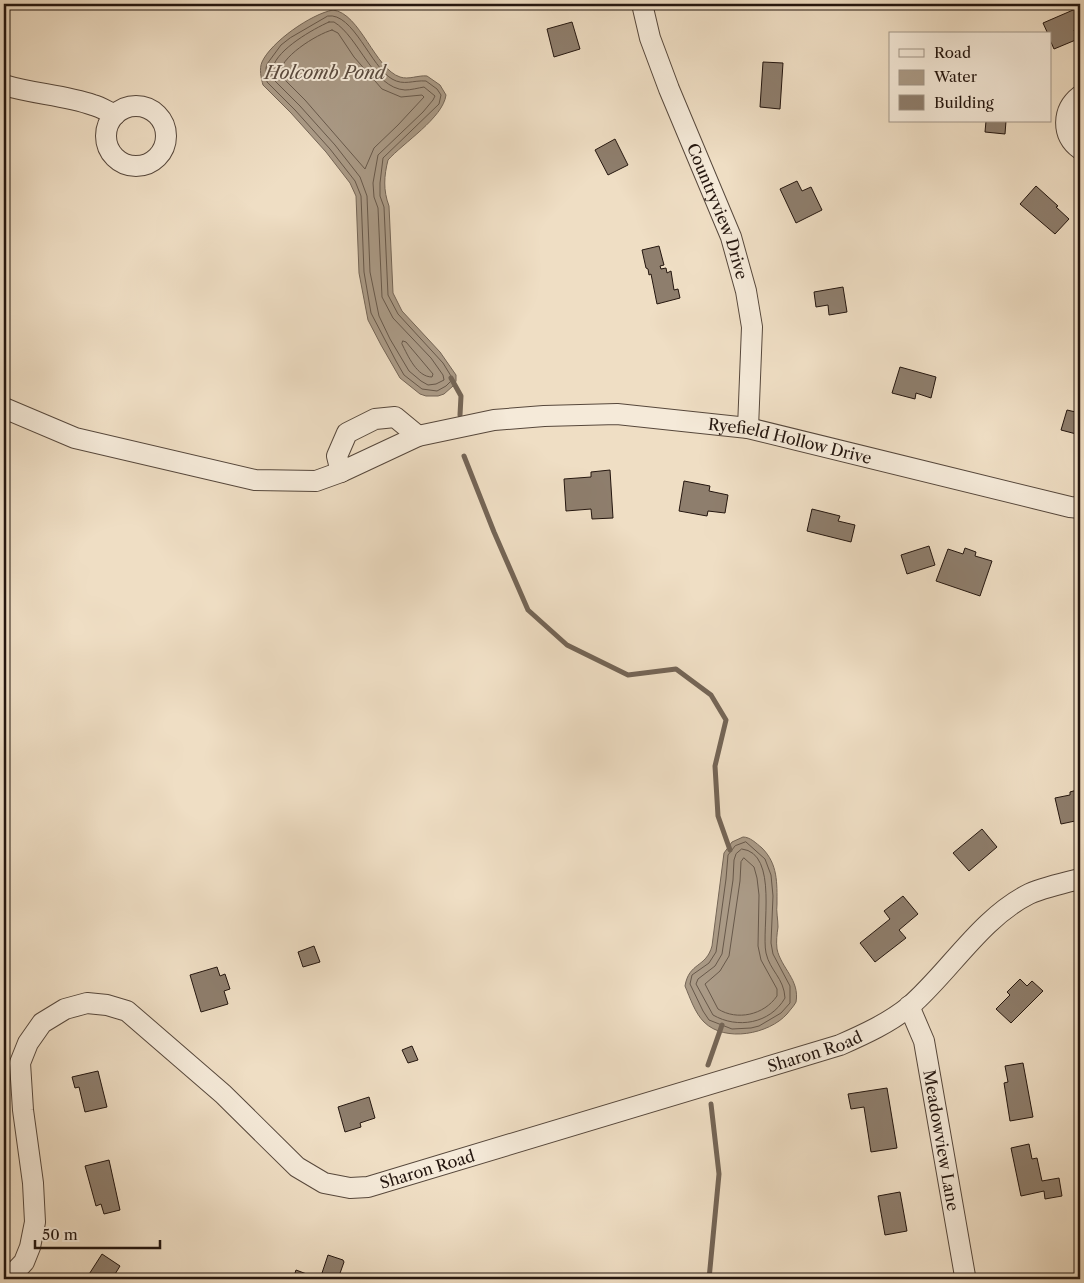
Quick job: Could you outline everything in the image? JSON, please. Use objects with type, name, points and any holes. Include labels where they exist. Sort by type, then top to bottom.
[{"type":"street","name":"Countryview Drive","points":[[642,4],[650,38],[669,89],[732,237],[746,291],[752,327],[748,428]]},
{"type":"street","points":[[4,85],[20,90],[80,101],[115,115]]},
{"type":"street","points":[[1080,96],[1072,103],[1068,110],[1066,126],[1072,142],[1080,149]]},
{"type":"street","name":"Ryefield Hollow Drive","points":[[4,408],[76,438],[255,480],[316,481],[341,472],[418,436],[494,420],[544,416],[617,414],[748,428],[1061,505],[1080,508]]},
{"type":"street","points":[[341,472],[337,456],[347,433],[375,419],[394,417],[418,436]]},
{"type":"street","name":"Sharon Road","points":[[8,1279],[24,1262],[30,1247],[35,1222],[33,1183],[23,1110],[20,1063],[28,1043],[42,1023],[65,1009],[87,1003],[107,1005],[127,1011],[223,1094],[297,1167],[324,1183],[350,1188],[368,1188],[840,1045],[880,1027],[910,1006],[988,924],[1007,908],[1030,894],[1080,879]]},
{"type":"street","name":"Meadowview Lane","points":[[910,1006],[924,1041],[965,1276]]},
{"type":"water","name":"Holcomb Pond","points":[[333,10],[343,13],[351,21],[391,72],[403,78],[427,76],[440,85],[446,95],[438,112],[422,130],[388,160],[385,183],[389,206],[393,293],[402,311],[440,352],[456,375],[456,381],[453,386],[444,394],[438,396],[420,394],[400,378],[368,320],[359,273],[356,196],[350,183],[326,152],[262,82],[262,62],[274,46],[303,23]]},
{"type":"water","points":[[743,837],[751,839],[762,848],[774,867],[777,889],[777,949],[793,981],[796,1002],[787,1014],[769,1027],[758,1031],[735,1034],[713,1029],[704,1022],[695,1010],[685,986],[690,973],[706,958],[712,946],[724,853],[732,842]]},
{"type":"building","points":[[1080,7],[1080,27],[1074,30],[1078,39],[1054,49],[1052,32],[1047,32],[1043,23]]},
{"type":"building","points":[[572,22],[580,49],[554,57],[547,29]]},
{"type":"building","points":[[763,62],[783,63],[780,109],[760,107]]},
{"type":"building","points":[[986,122],[1006,122],[1005,134],[985,132]]},
{"type":"building","points":[[615,139],[628,165],[608,175],[595,150]]},
{"type":"building","points":[[797,181],[802,191],[811,187],[822,210],[796,223],[780,189]]},
{"type":"building","points":[[1036,186],[1069,219],[1055,234],[1020,204]]},
{"type":"building","points":[[659,246],[664,265],[660,266],[661,269],[666,268],[667,273],[671,271],[674,290],[678,289],[680,298],[657,304],[651,274],[649,275],[646,268],[642,250]]},
{"type":"building","points":[[843,287],[847,312],[829,315],[828,305],[816,307],[814,292]]},
{"type":"building","points":[[900,367],[936,377],[931,398],[916,393],[915,399],[892,393]]},
{"type":"building","points":[[1067,410],[1080,413],[1080,435],[1061,430]]},
{"type":"building","points":[[610,470],[613,518],[592,519],[591,509],[566,511],[564,479],[591,477],[591,472]]},
{"type":"building","points":[[684,481],[710,486],[709,491],[728,495],[725,513],[708,511],[707,516],[679,511]]},
{"type":"building","points":[[812,509],[840,516],[838,521],[855,525],[851,542],[807,531]]},
{"type":"building","points":[[929,546],[935,565],[907,574],[901,555]]},
{"type":"building","points":[[965,548],[976,552],[975,556],[992,561],[980,596],[936,581],[948,549],[963,554]]},
{"type":"building","points":[[1080,789],[1080,821],[1061,824],[1055,798],[1070,795],[1070,792]]},
{"type":"building","points":[[982,829],[997,847],[969,871],[953,853]]},
{"type":"building","points":[[903,896],[918,914],[899,930],[906,938],[875,962],[860,943],[890,919],[884,911]]},
{"type":"building","points":[[314,946],[320,962],[303,967],[298,952]]},
{"type":"building","points":[[217,967],[220,976],[225,974],[230,989],[224,991],[228,1004],[201,1012],[190,975]]},
{"type":"building","points":[[1020,979],[1027,986],[1032,981],[1043,991],[1011,1023],[996,1009],[1010,995],[1007,992]]},
{"type":"building","points":[[412,1046],[418,1060],[408,1063],[402,1050]]},
{"type":"building","points":[[1023,1063],[1033,1117],[1010,1121],[1004,1083],[1008,1082],[1005,1066]]},
{"type":"building","points":[[98,1071],[107,1107],[85,1112],[79,1087],[75,1088],[72,1077]]},
{"type":"building","points":[[887,1088],[897,1148],[871,1152],[864,1107],[851,1109],[848,1094]]},
{"type":"building","points":[[369,1097],[375,1118],[360,1123],[361,1127],[345,1132],[338,1107]]},
{"type":"building","points":[[1029,1144],[1032,1159],[1037,1158],[1042,1181],[1059,1178],[1062,1196],[1045,1199],[1044,1191],[1021,1196],[1011,1148]]},
{"type":"building","points":[[109,1160],[120,1210],[104,1214],[101,1204],[96,1206],[85,1166]]},
{"type":"building","points":[[900,1192],[907,1231],[885,1235],[878,1196]]},
{"type":"building","points":[[102,1254],[120,1266],[112,1279],[86,1279]]},
{"type":"building","points":[[328,1255],[343,1260],[338,1279],[320,1279]]},
{"type":"building","points":[[296,1270],[320,1279],[293,1279]]},
{"type":"waterway","points":[[451,378],[461,396],[460,415]]},
{"type":"waterway","points":[[464,456],[528,610],[567,645],[628,675],[676,669],[711,695],[726,720],[715,766],[718,816],[730,850]]},
{"type":"waterway","points":[[708,1065],[722,1025]]},
{"type":"waterway","points":[[709,1279],[719,1174],[711,1104]]}]
